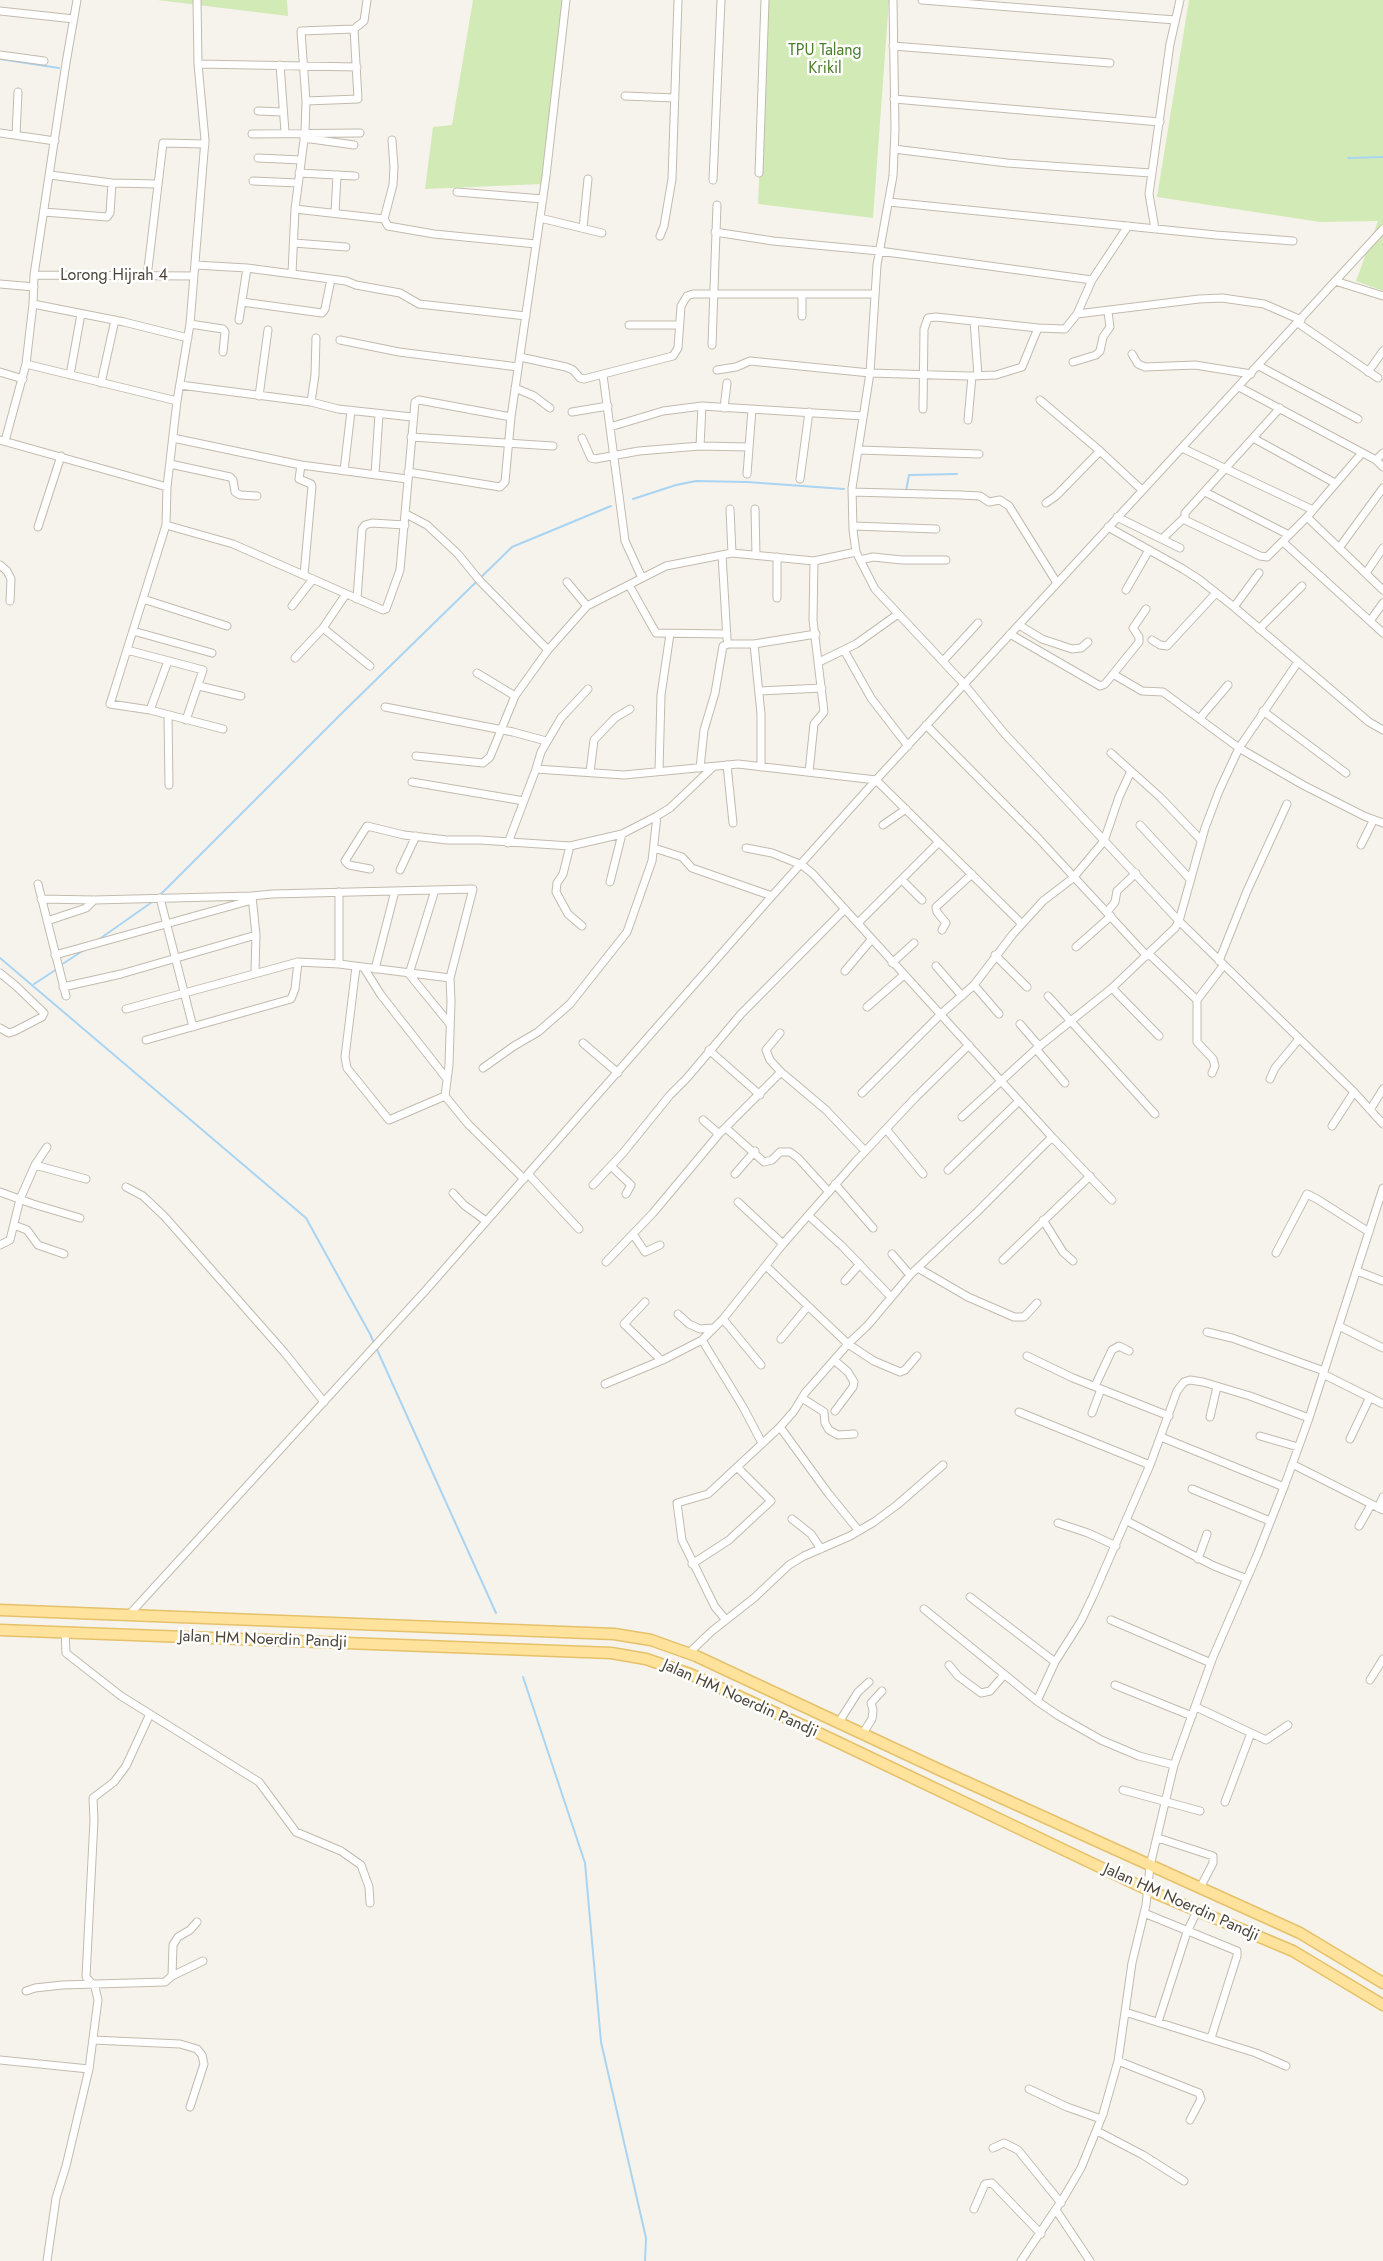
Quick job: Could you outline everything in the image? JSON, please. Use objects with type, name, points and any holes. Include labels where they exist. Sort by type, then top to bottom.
[{"type":"main road","name":"Jalan HM Noerdin Pandji","points":[[0,1610],[614,1634],[651,1640],[689,1653],[1299,1933],[1383,1983]]},
{"type":"main road","name":"Jalan HM Noerdin Pandji","points":[[0,1630],[611,1653],[646,1659],[690,1674],[1148,1890],[1293,1952],[1383,2005]]},
{"type":"street","points":[[77,0],[34,276],[26,364],[3,440],[167,487]]},
{"type":"street","points":[[197,0],[198,64],[205,144],[190,324],[177,401],[167,487],[166,525],[110,704],[150,710],[223,729]]},
{"type":"street","points":[[292,273],[295,209],[306,101],[301,30],[354,29],[364,21],[367,0]]},
{"type":"street","points":[[173,438],[300,465],[344,471],[375,475],[407,475],[500,487],[505,482],[511,417],[543,199],[566,0]]},
{"type":"street","points":[[660,236],[664,226],[672,179],[678,0]]},
{"type":"street","points":[[713,180],[721,0]]},
{"type":"street","points":[[759,173],[765,0]]},
{"type":"street","points":[[893,0],[894,149],[889,202],[879,251],[874,294],[870,373],[852,492],[856,552],[875,589],[964,684],[1004,734],[1179,921],[1354,1092],[1383,1124]]},
{"type":"street","points":[[922,0],[1175,20]]},
{"type":"street","points":[[1155,229],[1149,200],[1151,172],[1180,0]]},
{"type":"street","points":[[0,11],[74,19]]},
{"type":"street","points":[[306,101],[358,99],[354,29]]},
{"type":"street","points":[[893,46],[1110,63]]},
{"type":"street","points":[[0,55],[44,61]]},
{"type":"street","points":[[198,64],[357,67]]},
{"type":"street","points":[[280,65],[285,132]]},
{"type":"street","points":[[16,135],[18,92]]},
{"type":"street","points":[[625,96],[675,98]]},
{"type":"street","points":[[894,99],[1160,122]]},
{"type":"street","points":[[258,111],[283,112]]},
{"type":"street","points":[[252,134],[285,132],[354,145]]},
{"type":"street","points":[[0,133],[55,141]]},
{"type":"street","points":[[304,135],[360,133]]},
{"type":"street","points":[[392,140],[393,185],[384,219],[388,226],[406,230],[536,243]]},
{"type":"street","points":[[147,277],[163,143],[205,144]]},
{"type":"street","points":[[894,149],[1007,163],[1151,172]]},
{"type":"street","points":[[258,158],[301,160]]},
{"type":"street","points":[[299,173],[355,177]]},
{"type":"street","points":[[50,175],[112,183],[158,184]]},
{"type":"street","points":[[335,213],[337,175]]},
{"type":"street","points":[[583,228],[588,179]]},
{"type":"street","points":[[253,181],[298,183]]},
{"type":"street","points":[[44,212],[107,217],[110,213],[112,183]]},
{"type":"street","points":[[457,192],[543,199]]},
{"type":"street","points":[[889,202],[1293,241]]},
{"type":"street","points":[[712,345],[717,205]]},
{"type":"street","points":[[295,209],[384,219]]},
{"type":"street","points":[[540,218],[602,233]]},
{"type":"street","points":[[923,409],[922,375],[926,319],[936,317],[1063,330],[1077,314],[1092,280],[1128,226]]},
{"type":"street","points":[[128,1616],[392,1327],[876,780],[1383,230]]},
{"type":"street","points":[[715,232],[773,242],[879,251],[1092,280]]},
{"type":"street","points":[[294,243],[346,247]]},
{"type":"street","points":[[195,264],[331,279],[400,293],[419,304],[526,316]]},
{"type":"street","points":[[240,320],[247,268]]},
{"type":"street","name":"Lorong Hijrah 4","points":[[34,276],[194,276]]},
{"type":"street","points":[[242,302],[322,313],[325,309],[331,279]]},
{"type":"street","points":[[1335,281],[1383,296]]},
{"type":"street","points":[[0,284],[34,287]]},
{"type":"street","points":[[520,357],[566,367],[573,370],[580,378],[603,375],[673,356],[678,348],[679,309],[683,300],[693,294],[874,294]]},
{"type":"street","points":[[802,294],[802,316]]},
{"type":"street","points":[[1077,314],[1199,299],[1222,298],[1264,304],[1300,321],[1378,378]]},
{"type":"street","points":[[33,304],[115,320],[188,338]]},
{"type":"street","points":[[1073,362],[1096,355],[1100,351],[1103,337],[1110,327],[1108,312]]},
{"type":"street","points":[[70,375],[81,314]]},
{"type":"street","points":[[101,383],[115,320]]},
{"type":"street","points":[[968,420],[975,376],[974,321]]},
{"type":"street","points":[[190,324],[223,329],[225,332],[223,352]]},
{"type":"street","points":[[629,325],[679,325]]},
{"type":"street","points":[[717,370],[736,367],[750,361],[870,373],[996,375],[1022,367],[1038,328]]},
{"type":"street","points":[[260,396],[268,330]]},
{"type":"street","points":[[311,402],[315,375],[316,338]]},
{"type":"street","points":[[340,340],[399,352],[518,367]]},
{"type":"street","points":[[1368,372],[1383,351]]},
{"type":"street","points":[[1132,354],[1138,364],[1145,367],[1195,365],[1251,374]]},
{"type":"street","points":[[26,364],[177,401]]},
{"type":"street","points":[[1259,366],[1358,418]]},
{"type":"street","points":[[0,372],[23,379]]},
{"type":"street","points":[[603,375],[626,542],[642,578]]},
{"type":"street","points":[[724,408],[727,383]]},
{"type":"street","points":[[180,385],[311,402],[351,411],[412,417]]},
{"type":"street","points":[[1239,387],[1376,460],[1383,467]]},
{"type":"street","points":[[515,388],[534,396],[550,408]]},
{"type":"street","points":[[166,525],[233,544],[381,610],[386,609],[399,576],[415,402],[419,400],[511,417]]},
{"type":"street","points":[[1041,400],[1142,490]]},
{"type":"street","points":[[572,412],[608,406]]},
{"type":"street","points":[[610,427],[663,411],[702,406],[863,416]]},
{"type":"street","points":[[700,446],[702,406]]},
{"type":"street","points":[[1162,539],[1184,518],[1185,513],[1280,408]]},
{"type":"street","points":[[747,474],[752,409]]},
{"type":"street","points":[[344,471],[351,411]]},
{"type":"street","points":[[800,479],[809,412]]},
{"type":"street","points":[[375,475],[379,414]]},
{"type":"street","points":[[411,437],[553,446]]},
{"type":"street","points":[[582,438],[591,458],[700,446],[749,447]]},
{"type":"street","points":[[1253,438],[1335,483]]},
{"type":"street","points":[[1182,448],[1313,510]]},
{"type":"street","points":[[859,450],[979,454]]},
{"type":"street","points":[[1046,503],[1100,451]]},
{"type":"street","points":[[1376,460],[1383,453]]},
{"type":"street","points":[[1184,518],[1188,523],[1264,557],[1283,542],[1307,517],[1361,454]]},
{"type":"street","points":[[38,527],[61,456]]},
{"type":"street","points":[[170,464],[230,477],[233,480],[235,492],[240,495],[257,496]]},
{"type":"street","points":[[300,465],[299,480],[312,486],[304,575]]},
{"type":"street","points":[[1339,548],[1383,488]]},
{"type":"street","points":[[852,492],[980,496],[989,502],[1000,500],[1009,506],[1057,583]]},
{"type":"street","points":[[1205,492],[1289,535]]},
{"type":"street","points":[[730,509],[732,554]]},
{"type":"street","points":[[755,510],[756,555]]},
{"type":"street","points":[[406,514],[427,525],[459,554],[478,579],[548,650]]},
{"type":"street","points":[[1117,517],[1180,548]]},
{"type":"street","points":[[1307,517],[1383,590]]},
{"type":"street","points":[[357,599],[362,529],[365,525],[372,523],[405,525]]},
{"type":"street","points":[[853,526],[936,529]]},
{"type":"street","points":[[1108,527],[1183,569],[1216,593],[1369,722],[1383,730]]},
{"type":"street","points":[[1283,542],[1383,633]]},
{"type":"street","points":[[1366,573],[1383,548]]},
{"type":"street","points":[[1126,590],[1149,550]]},
{"type":"street","points":[[416,756],[483,763],[490,758],[515,696],[548,650],[587,606],[666,566],[732,554],[814,561],[856,552]]},
{"type":"street","points":[[722,555],[728,644]]},
{"type":"street","points":[[777,557],[777,598]]},
{"type":"street","points":[[860,560],[873,557],[902,560],[946,560]]},
{"type":"street","points":[[809,772],[814,724],[824,712],[813,620],[814,561]]},
{"type":"street","points":[[0,565],[11,579],[10,602]]},
{"type":"street","points":[[1234,607],[1259,573]]},
{"type":"street","points":[[292,606],[314,579]]},
{"type":"street","points":[[567,582],[587,606]]},
{"type":"street","points":[[629,585],[656,633],[727,634]]},
{"type":"street","points":[[1259,629],[1302,586]]},
{"type":"street","points":[[1152,640],[1167,646],[1216,593]]},
{"type":"street","points":[[295,658],[323,628],[346,594]]},
{"type":"street","points":[[143,599],[227,626]]},
{"type":"street","points":[[1370,621],[1383,603]]},
{"type":"street","points":[[1011,634],[1100,686],[1105,684],[1139,642],[1133,628],[1146,609]]},
{"type":"street","points":[[819,662],[884,626],[898,614]]},
{"type":"street","points":[[943,661],[978,623]]},
{"type":"street","points":[[1019,625],[1042,639],[1072,649],[1082,648],[1088,642]]},
{"type":"street","points":[[323,628],[370,666]]},
{"type":"street","points":[[133,631],[212,653]]},
{"type":"street","points":[[659,771],[661,695],[670,634]]},
{"type":"street","points":[[700,768],[704,730],[715,693],[722,648],[728,644],[754,644],[816,634]]},
{"type":"street","points":[[754,644],[759,691],[762,767]]},
{"type":"street","points":[[127,650],[202,669],[204,672],[186,720]]},
{"type":"street","points":[[844,650],[871,698],[908,746]]},
{"type":"street","points":[[150,710],[168,661]]},
{"type":"street","points":[[962,1117],[1038,1047],[1071,1023],[1112,988],[1148,955],[1179,921],[1189,878],[1219,791],[1239,748],[1298,662]]},
{"type":"street","points":[[477,673],[515,696]]},
{"type":"street","points":[[1113,674],[1142,691],[1163,692],[1239,748],[1303,785],[1373,821],[1383,823]]},
{"type":"street","points":[[1200,718],[1228,684]]},
{"type":"street","points":[[199,686],[241,696]]},
{"type":"street","points":[[759,691],[822,688]]},
{"type":"street","points":[[508,843],[546,741],[561,718],[588,689]]},
{"type":"street","points":[[385,706],[546,741]]},
{"type":"street","points":[[590,772],[594,740],[615,718],[630,710]]},
{"type":"street","points":[[1263,711],[1346,773]]},
{"type":"street","points":[[168,716],[169,785]]},
{"type":"street","points":[[926,725],[1038,838],[1073,878],[1148,955],[1197,1000]]},
{"type":"street","points":[[1111,753],[1160,796],[1201,840]]},
{"type":"street","points":[[536,769],[624,775],[727,765],[876,780],[972,874],[1002,908],[1022,924]]},
{"type":"street","points":[[727,765],[733,823]]},
{"type":"street","points":[[370,869],[346,863],[346,859],[365,827],[447,840],[570,846],[622,834],[657,816],[670,808],[713,767]]},
{"type":"street","points":[[862,1093],[941,1014],[974,985],[995,955],[1022,924],[1043,901],[1073,878],[1104,841],[1119,797],[1131,771]]},
{"type":"street","points":[[412,782],[524,801]]},
{"type":"street","points":[[1212,1072],[1215,1066],[1213,1059],[1197,1042],[1197,1000],[1221,964],[1247,891],[1287,804]]},
{"type":"street","points":[[883,825],[906,809]]},
{"type":"street","points":[[483,1068],[538,1032],[570,1004],[627,932],[652,861],[657,816]]},
{"type":"street","points":[[1361,845],[1373,821]]},
{"type":"street","points":[[1140,825],[1189,878]]},
{"type":"street","points":[[610,882],[622,834]]},
{"type":"street","points":[[400,870],[416,836]]},
{"type":"street","points":[[858,923],[938,843]]},
{"type":"street","points":[[570,846],[556,892],[568,914],[582,926]]},
{"type":"street","points":[[654,848],[682,857],[692,867],[772,896]]},
{"type":"street","points":[[746,848],[772,853],[802,865],[1112,1200]]},
{"type":"street","points":[[1076,947],[1108,914],[1115,902],[1117,891],[1136,873]]},
{"type":"street","points":[[942,930],[946,923],[937,912],[936,907],[972,874]]},
{"type":"street","points":[[902,880],[922,900]]},
{"type":"street","points":[[38,884],[66,996]]},
{"type":"street","points":[[41,899],[252,898],[339,892],[473,889],[450,978],[451,1000],[445,1096],[476,1132],[526,1176],[579,1229]]},
{"type":"street","points":[[409,974],[435,890]]},
{"type":"street","points":[[375,969],[395,891]]},
{"type":"street","points":[[339,892],[339,964]]},
{"type":"street","points":[[158,898],[167,923],[193,1027]]},
{"type":"street","points":[[55,955],[252,898]]},
{"type":"street","points":[[252,898],[256,935],[255,972]]},
{"type":"street","points":[[46,921],[86,908],[94,900]]},
{"type":"street","points":[[593,1185],[741,1014],[845,909]]},
{"type":"street","points":[[63,987],[121,974],[256,935]]},
{"type":"street","points":[[845,971],[871,940]]},
{"type":"street","points":[[892,963],[914,943]]},
{"type":"street","points":[[995,955],[1027,987]]},
{"type":"street","points":[[126,1009],[298,962],[339,964],[450,978]]},
{"type":"street","points":[[146,1040],[291,999],[295,989],[298,962]]},
{"type":"street","points":[[936,966],[962,996]]},
{"type":"street","points":[[360,968],[447,1079]]},
{"type":"street","points":[[360,968],[345,1057],[347,1068],[389,1120],[445,1096]]},
{"type":"street","points":[[0,974],[44,1013],[42,1017],[15,1031],[9,1033],[0,1028]]},
{"type":"street","points":[[409,974],[449,1023]]},
{"type":"street","points":[[867,1007],[904,975]]},
{"type":"street","points":[[974,985],[999,1014]]},
{"type":"street","points":[[1112,988],[1159,1036]]},
{"type":"street","points":[[1048,996],[1155,1114]]},
{"type":"street","points":[[1020,1024],[1065,1083]]},
{"type":"street","points":[[780,1033],[766,1053],[781,1072],[826,1110],[865,1151]]},
{"type":"street","points":[[1270,1079],[1275,1068],[1299,1039]]},
{"type":"street","points":[[583,1043],[618,1072]]},
{"type":"street","points":[[605,1384],[702,1340],[723,1319],[835,1184],[969,1045]]},
{"type":"street","points":[[710,1050],[760,1095]]},
{"type":"street","points":[[606,1262],[719,1134],[781,1072]]},
{"type":"street","points":[[1370,1110],[1383,1089]]},
{"type":"street","points":[[1332,1126],[1354,1092]]},
{"type":"street","points":[[948,1170],[1019,1101]]},
{"type":"street","points":[[703,1120],[719,1134]]},
{"type":"street","points":[[726,1128],[755,1151],[762,1161],[772,1160],[780,1152],[790,1152],[829,1192]]},
{"type":"street","points":[[886,1129],[923,1174]]},
{"type":"street","points":[[726,1620],[715,1607],[681,1540],[677,1503],[708,1494],[780,1427],[834,1360],[868,1325],[910,1275],[1052,1137]]},
{"type":"street","points":[[0,1245],[10,1240],[20,1199],[35,1165],[47,1147]]},
{"type":"street","points":[[735,1174],[755,1151]]},
{"type":"street","points":[[35,1165],[86,1179]]},
{"type":"street","points":[[611,1166],[630,1185],[626,1194]]},
{"type":"street","points":[[1003,1260],[1090,1176]]},
{"type":"street","points":[[835,1184],[873,1228]]},
{"type":"street","points":[[126,1187],[143,1196],[165,1217],[284,1352],[324,1402]]},
{"type":"street","points":[[1021,2261],[1041,2234],[1081,2168],[1101,2119],[1118,2061],[1132,1963],[1144,1913],[1150,1866],[1174,1765],[1211,1663],[1284,1487],[1309,1418],[1383,1188]]},
{"type":"street","points":[[0,1191],[80,1218]]},
{"type":"street","points":[[453,1193],[486,1221]]},
{"type":"street","points":[[1276,1253],[1307,1194],[1369,1232]]},
{"type":"street","points":[[738,1202],[783,1244]]},
{"type":"street","points":[[1376,1213],[1383,1218]]},
{"type":"street","points":[[809,1216],[891,1297]]},
{"type":"street","points":[[1043,1220],[1063,1252],[1073,1261]]},
{"type":"street","points":[[14,1225],[27,1230],[38,1245],[64,1254]]},
{"type":"street","points":[[633,1234],[646,1252],[660,1245]]},
{"type":"street","points":[[892,1254],[910,1275]]},
{"type":"street","points":[[845,1281],[860,1264]]},
{"type":"street","points":[[766,1266],[848,1344],[874,1361],[900,1372],[905,1370],[917,1356]]},
{"type":"street","points":[[918,1268],[968,1297],[1014,1317],[1024,1317],[1037,1303]]},
{"type":"street","points":[[1357,1271],[1383,1281]]},
{"type":"street","points":[[645,1302],[624,1324],[661,1360]]},
{"type":"street","points":[[781,1339],[808,1306]]},
{"type":"street","points":[[678,1314],[700,1329],[713,1328]]},
{"type":"street","points":[[723,1319],[761,1365]]},
{"type":"street","points":[[1339,1326],[1383,1348]]},
{"type":"street","points":[[1207,1332],[1232,1338],[1324,1373],[1383,1404]]},
{"type":"street","points":[[702,1340],[762,1443]]},
{"type":"street","points":[[1092,1413],[1098,1387],[1112,1350],[1119,1346],[1129,1351]]},
{"type":"street","points":[[1027,1356],[1169,1416]]},
{"type":"street","points":[[834,1360],[848,1372],[854,1382],[853,1387],[835,1411]]},
{"type":"street","points":[[1036,1701],[1055,1662],[1081,1621],[1116,1546],[1150,1465],[1177,1391],[1184,1382],[1194,1380],[1309,1418]]},
{"type":"street","points":[[1209,1417],[1217,1387]]},
{"type":"street","points":[[1350,1439],[1370,1397]]},
{"type":"street","points":[[802,1398],[824,1412],[825,1425],[829,1430],[838,1435],[854,1434]]},
{"type":"street","points":[[1019,1412],[1150,1465]]},
{"type":"street","points":[[780,1427],[828,1494],[859,1531]]},
{"type":"street","points":[[1260,1436],[1298,1447]]},
{"type":"street","points":[[1161,1437],[1284,1487]]},
{"type":"street","points":[[1292,1464],[1377,1508]]},
{"type":"street","points":[[689,1653],[789,1565],[859,1531],[897,1506],[943,1466]]},
{"type":"street","points":[[692,1564],[729,1540],[771,1501],[737,1467]]},
{"type":"street","points":[[1192,1489],[1270,1521]]},
{"type":"street","points":[[1359,1526],[1377,1508],[1383,1497]]},
{"type":"street","points":[[792,1519],[811,1534],[821,1549]]},
{"type":"street","points":[[1127,1521],[1198,1558],[1247,1579]]},
{"type":"street","points":[[1058,1523],[1116,1546]]},
{"type":"street","points":[[1198,1558],[1207,1534]]},
{"type":"street","points":[[970,1597],[1055,1662]]},
{"type":"street","points":[[924,1609],[1036,1701],[1101,1740],[1139,1756],[1174,1765]]},
{"type":"street","points":[[1111,1620],[1211,1663]]},
{"type":"street","points":[[65,1632],[66,1653],[121,1696],[259,1782],[296,1833],[341,1851],[361,1865],[369,1887],[370,1903]]},
{"type":"street","points":[[1370,1680],[1383,1659]]},
{"type":"street","points":[[950,1665],[958,1676],[982,1694],[990,1690],[1004,1675]]},
{"type":"street","points":[[839,1722],[858,1692],[869,1682]]},
{"type":"street","points":[[1115,1685],[1192,1716]]},
{"type":"street","points":[[863,1733],[872,1719],[871,1703],[882,1691]]},
{"type":"street","points":[[1196,1707],[1266,1740],[1288,1725]]},
{"type":"street","points":[[47,2261],[56,2198],[89,2069],[98,2000],[93,1984],[86,1977],[94,1820],[93,1798],[114,1782],[126,1766],[150,1714]]},
{"type":"street","points":[[1224,1802],[1251,1733]]},
{"type":"street","points":[[1123,1790],[1200,1811]]},
{"type":"street","points":[[1158,1838],[1213,1856],[1213,1863],[1200,1888]]},
{"type":"street","points":[[1158,2022],[1187,1932],[1197,1911]]},
{"type":"street","points":[[1144,1913],[1236,1950],[1238,1953],[1211,2038]]},
{"type":"street","points":[[172,1976],[173,1945],[178,1937],[190,1930],[197,1922]]},
{"type":"street","points":[[26,1991],[35,1988],[93,1984],[165,1982],[172,1976],[203,1961]]},
{"type":"street","points":[[1125,2012],[1256,2053],[1286,2066]]},
{"type":"street","points":[[93,2040],[180,2044],[197,2049],[202,2055],[204,2064],[190,2107]]},
{"type":"street","points":[[0,2060],[89,2069]]},
{"type":"street","points":[[1118,2061],[1199,2093],[1201,2099],[1190,2120]]},
{"type":"street","points":[[1029,2090],[1066,2107],[1101,2119]]},
{"type":"street","points":[[1096,2131],[1143,2155],[1184,2181]]},
{"type":"street","points":[[993,2148],[1004,2143],[1018,2150],[1058,2206],[1090,2261]]},
{"type":"street","points":[[974,2209],[985,2184],[992,2183],[1041,2234]]},
{"type":"green space","points":[[157,0],[287,0],[288,16]]},
{"type":"green space","points":[[473,0],[567,0],[543,184],[425,189],[433,127],[452,125]]},
{"type":"green space","name":"TPU Talang Krikil","points":[[767,0],[889,0],[873,218],[758,204]]},
{"type":"green space","points":[[1189,0],[1383,0],[1383,291],[1356,281],[1378,221],[1320,222],[1157,197]]},
{"type":"waterway","points":[[0,59],[59,68]]},
{"type":"waterway","points":[[1348,158],[1383,157]]},
{"type":"waterway","points":[[906,491],[909,475],[957,474]]},
{"type":"waterway","points":[[633,499],[696,481],[844,489]]},
{"type":"waterway","points":[[159,896],[512,547],[611,506]]},
{"type":"waterway","points":[[98,940],[155,900]]},
{"type":"waterway","points":[[61,965],[84,950]]},
{"type":"waterway","points":[[0,958],[306,1218],[370,1334],[496,1613]]},
{"type":"waterway","points":[[34,984],[57,969]]},
{"type":"waterway","points":[[523,1677],[585,1863],[601,2042],[646,2238],[645,2261]]}]
